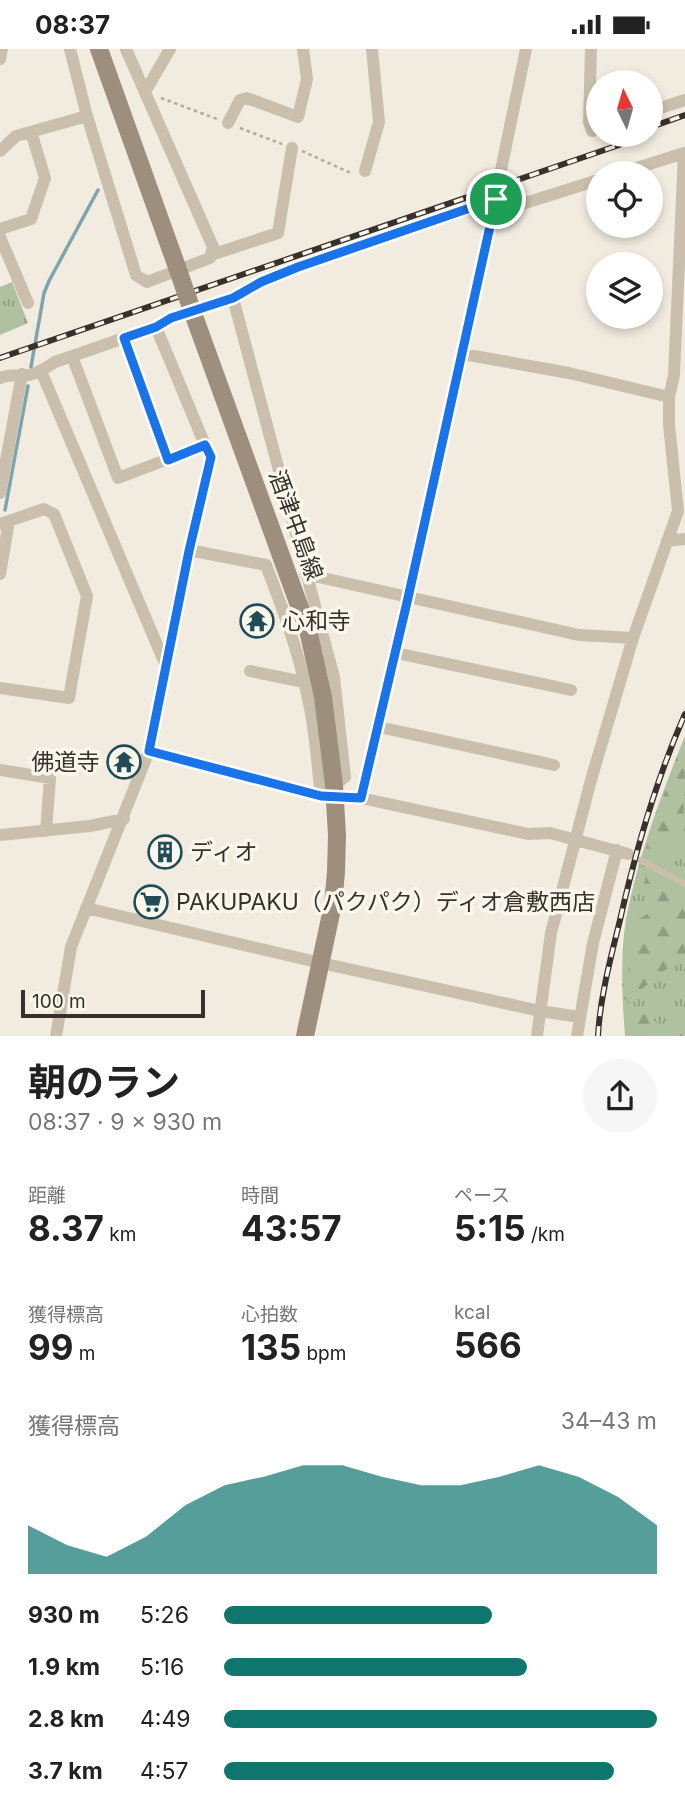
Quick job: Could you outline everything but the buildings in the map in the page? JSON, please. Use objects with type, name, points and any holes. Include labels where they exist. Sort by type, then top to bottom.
[{"type":"main road","name":"酒津中島線","points":[[99,49],[307,630],[323,697],[330,793],[337,835],[336,872],[321,963],[304,1036]]},
{"type":"street","points":[[0,58],[2,49]]},
{"type":"street","points":[[70,49],[87,116],[136,275],[147,282],[210,258],[213,247],[125,49]]},
{"type":"street","points":[[145,92],[170,49]]},
{"type":"street","points":[[228,123],[240,100],[247,98],[298,117],[307,79],[303,49]]},
{"type":"street","points":[[365,171],[379,122],[372,49]]},
{"type":"street","points":[[361,798],[463,354],[526,49]]},
{"type":"street","points":[[590,70],[591,49]]},
{"type":"street","points":[[663,107],[685,100]]},
{"type":"street","points":[[0,151],[16,136],[87,116]]},
{"type":"street","points":[[0,229],[31,219],[45,178],[31,132]]},
{"type":"street","points":[[211,255],[278,233],[292,148]]},
{"type":"street","points":[[537,1036],[551,933],[633,638],[678,511],[669,425],[669,397],[674,375],[684,222],[684,153],[659,161]]},
{"type":"street","points":[[494,213],[586,184]]},
{"type":"street","points":[[0,378],[41,371],[55,362],[156,327],[171,318],[233,298],[261,282],[298,267],[496,199]]},
{"type":"street","points":[[0,237],[28,303]]},
{"type":"street","points":[[233,298],[305,574],[327,647],[338,704],[345,777],[330,793]]},
{"type":"street","points":[[56,1036],[71,947],[149,751],[189,551],[211,457],[156,327]]},
{"type":"street","points":[[124,338],[168,460]]},
{"type":"street","points":[[463,354],[569,373],[669,397]]},
{"type":"street","points":[[72,356],[118,478],[205,445]]},
{"type":"street","points":[[41,371],[166,666]]},
{"type":"street","points":[[0,493],[5,447],[22,374]]},
{"type":"street","points":[[0,574],[5,522],[44,509],[54,514],[87,596],[69,698],[0,688]]},
{"type":"street","points":[[667,541],[685,539]]},
{"type":"street","points":[[189,551],[266,565],[289,626],[330,793]]},
{"type":"street","points":[[305,574],[579,635],[633,638]]},
{"type":"street","points":[[396,653],[571,690]]},
{"type":"street","points":[[250,671],[304,682]]},
{"type":"street","points":[[379,727],[554,765]]},
{"type":"street","points":[[149,751],[330,793],[528,834],[550,833],[622,852],[593,943],[577,1036]]},
{"type":"street","points":[[0,770],[50,778],[46,831]]},
{"type":"street","points":[[0,835],[90,826],[124,819]]},
{"type":"street","points":[[86,908],[321,963],[540,1011],[580,1017]]},
{"type":"lane","points":[[640,860],[685,884]]},
{"type":"path","points":[[145,92],[336,164],[356,175],[365,171]]},
{"type":"green space","points":[[12,282],[28,323],[0,335],[0,287]]},
{"type":"green space","points":[[685,736],[685,1036],[625,1036],[622,977],[626,919],[651,826]]},
{"type":"green space","points":[[685,743],[684,809],[680,841],[667,852],[652,854],[646,849],[655,816]]},
{"type":"green space","points":[[652,870],[685,890],[685,954],[638,992],[634,1002],[629,1004],[623,996],[623,988],[629,979],[628,951],[634,922],[651,908],[643,891],[646,873]]},
{"type":"green space","points":[[647,1013],[658,1024],[657,1029],[649,1036],[631,1036],[635,1020]]},
{"type":"waterway","points":[[31,367],[44,293],[98,190]]},
{"type":"waterway","points":[[5,510],[28,386]]},
{"type":"railway","points":[[663,123],[685,115]]},
{"type":"railway","points":[[0,358],[613,147]]},
{"type":"railway","points":[[598,1036],[606,977],[633,867],[656,789],[685,714]]},
{"type":"place","name":"心和寺","points":[[257,621]]},
{"type":"place","name":"佛道寺","points":[[124,762]]},
{"type":"place","name":"ディオ","points":[[165,852]]},
{"type":"place","name":"PAKUPAKU（パクパク）ディオ倉敷西店","points":[[151,902]]},
{"type":"route","points":[[496,199],[361,798],[321,796],[149,751],[189,551],[211,457],[205,445],[168,460],[124,338],[156,327],[171,318],[233,298],[261,282],[298,267],[496,199]]}]
